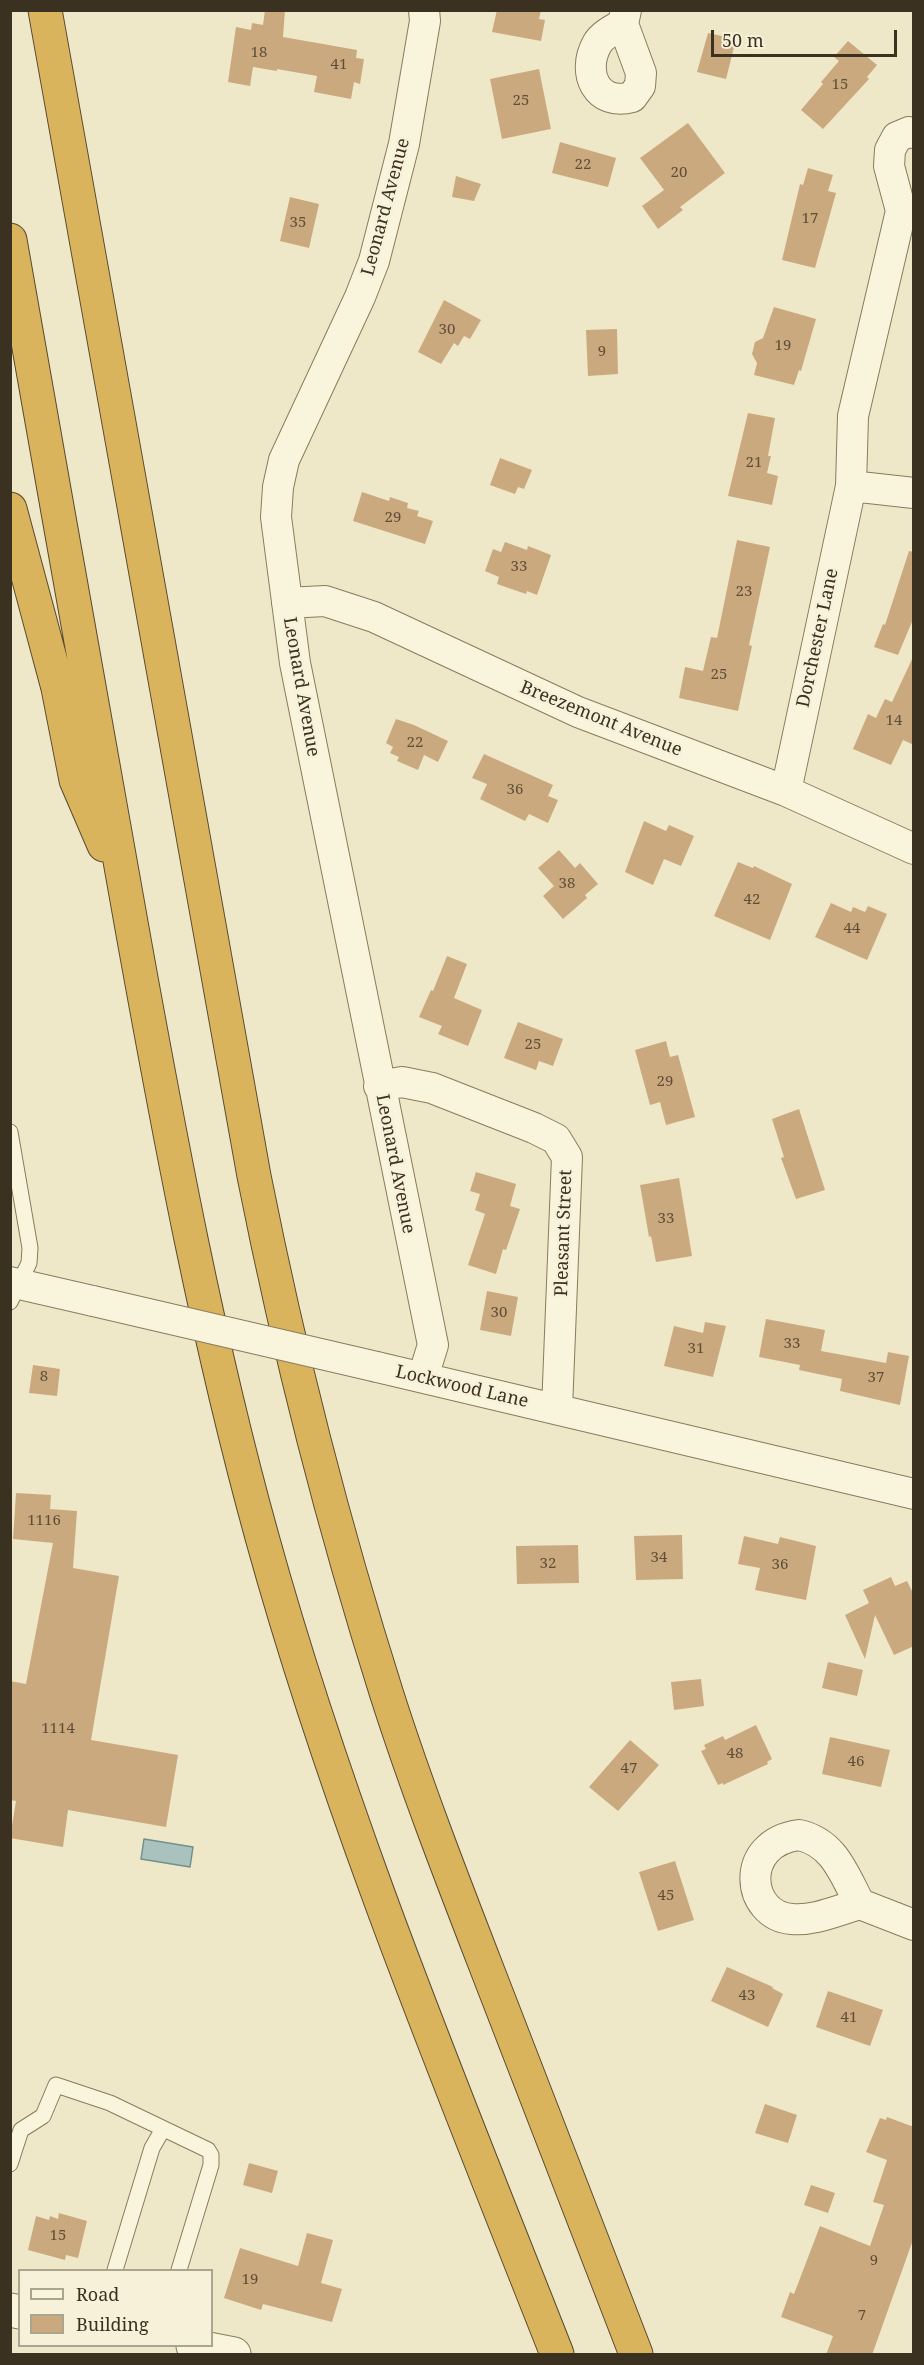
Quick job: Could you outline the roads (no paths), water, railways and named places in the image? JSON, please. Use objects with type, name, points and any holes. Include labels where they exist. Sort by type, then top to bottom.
[{"type":"highway","points":[[45,10],[252,1165],[274,1275],[313,1439],[361,1610],[420,1792],[636,2355]]},
{"type":"highway","points":[[10,240],[179,1183],[214,1350],[244,1471],[286,1624],[335,1775],[557,2355]]},
{"type":"highway","points":[[10,509],[58,688],[76,780],[127,898]]},
{"type":"street","name":"Leonard Avenue","points":[[423,1377],[433,1345],[295,663],[276,517],[278,487],[284,460],[360,297],[374,261],[404,144],[425,21],[424,10]]},
{"type":"street","name":"Dorchester Lane","points":[[786,791],[851,486],[853,416],[907,205],[889,166],[890,150],[897,137],[909,132],[914,134]]},
{"type":"street","points":[[851,486],[914,493]]},
{"type":"street","name":"Breezemont Avenue","points":[[287,603],[325,601],[374,617],[578,712],[786,791],[914,849]]},
{"type":"street","name":"Pleasant Street","points":[[379,1086],[402,1082],[432,1088],[534,1128],[556,1139],[567,1157],[557,1409]]},
{"type":"street","name":"Lockwood Lane","points":[[13,1290],[93,1301],[914,1494]]},
{"type":"street","points":[[860,1904],[914,1925]]},
{"type":"street","points":[[198,2347],[229,2354]]},
{"type":"lane","points":[[10,1132],[30,1248],[29,1263],[13,1290]]},
{"type":"lane","points":[[10,2164],[21,2130],[43,2116],[56,2085],[110,2103],[208,2150],[211,2155],[211,2165],[180,2269]]},
{"type":"lane","points":[[116,2269],[152,2148],[164,2129]]},
{"type":"water","points":[[144,1839],[193,1847],[190,1867],[141,1859]]}]
